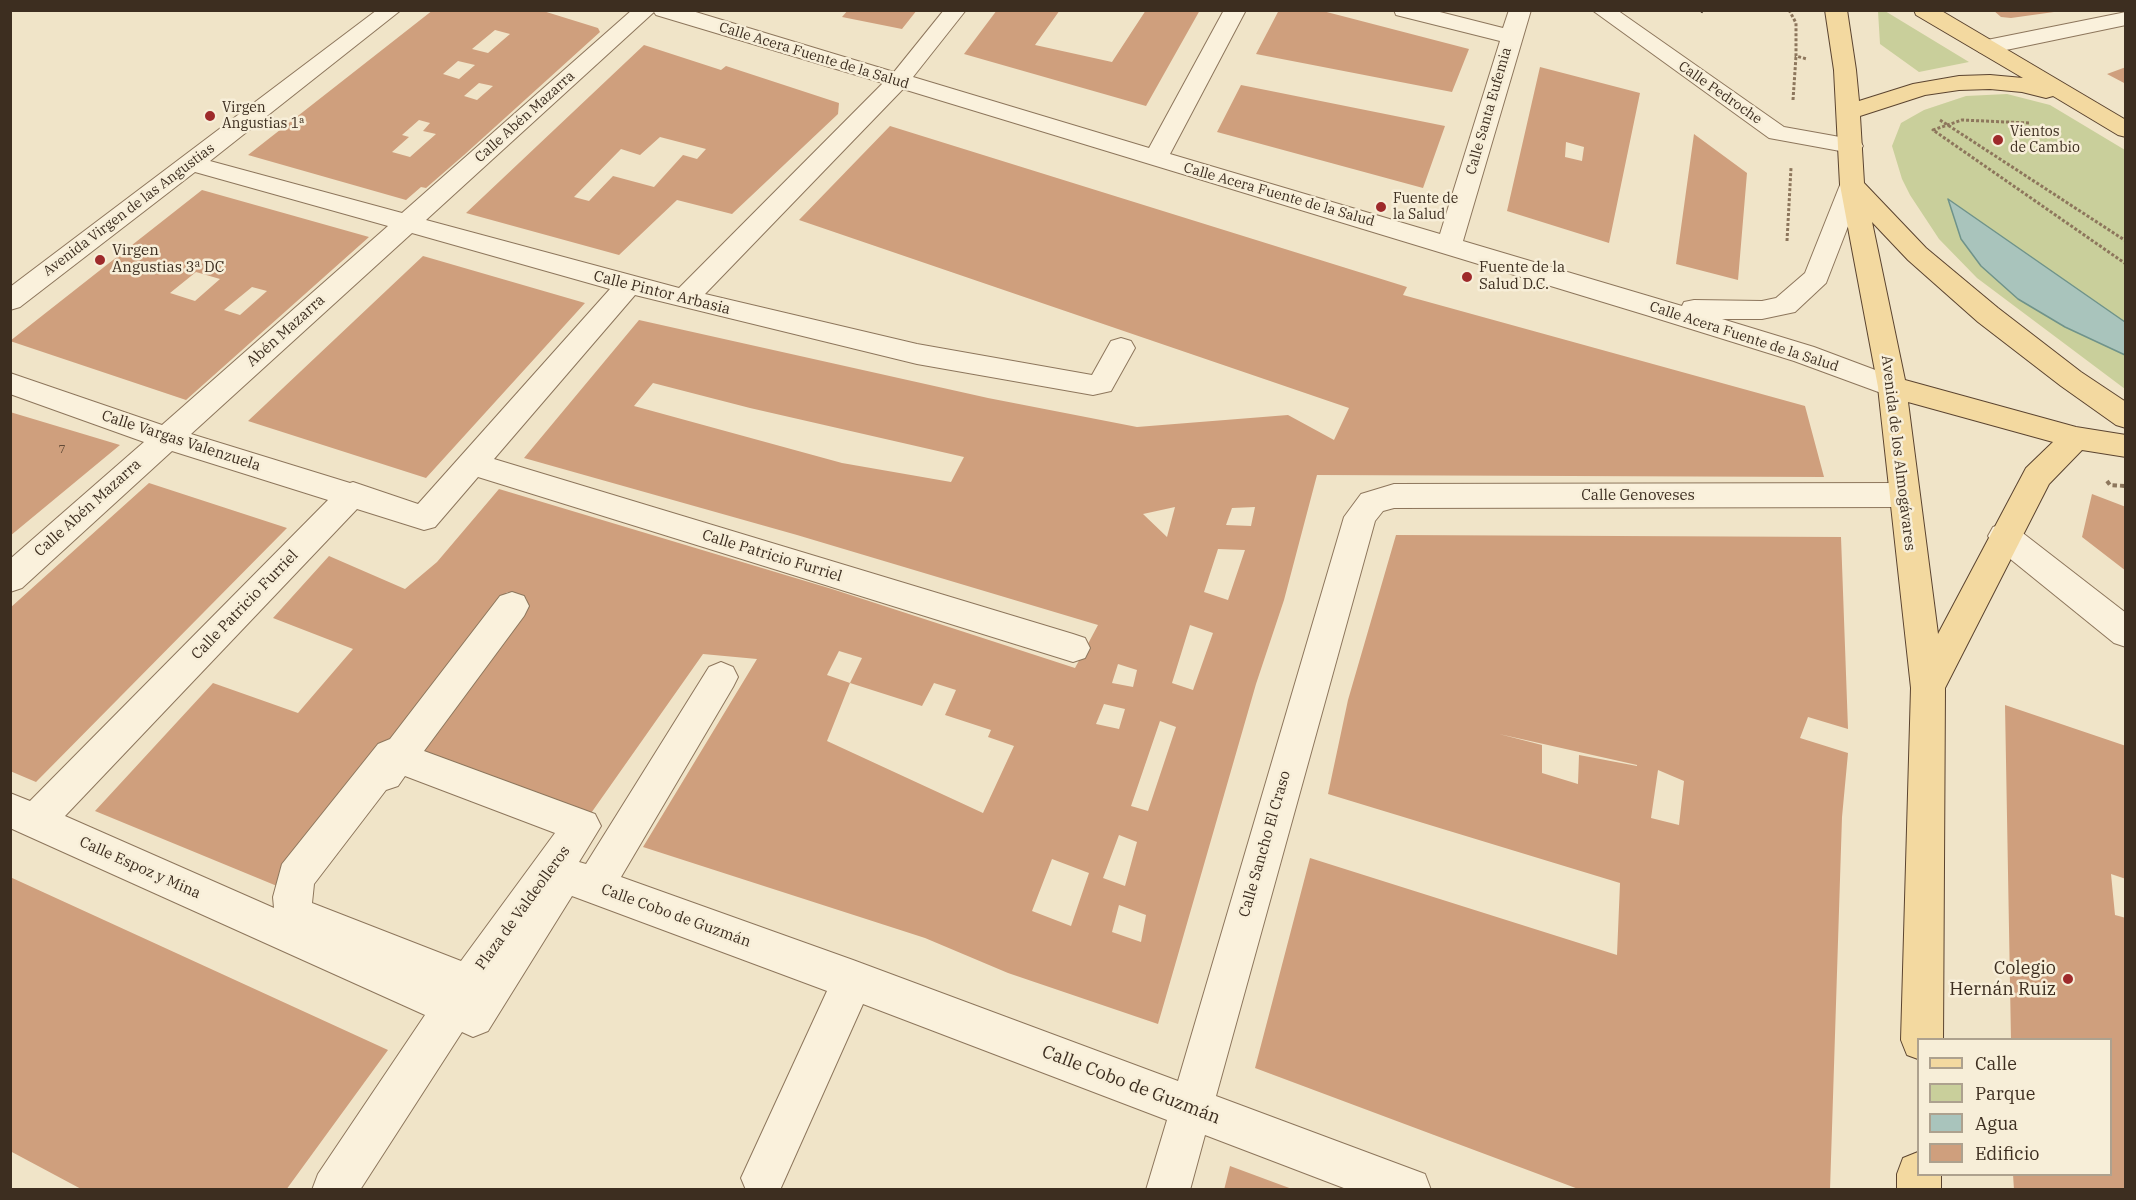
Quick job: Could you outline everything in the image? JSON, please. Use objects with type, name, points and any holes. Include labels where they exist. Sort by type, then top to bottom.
[{"type":"main road","name":"Avenida de los Almogávares","points":[[1836,10],[1849,112],[1852,185],[1892,387],[1928,688],[1922,1038]]},
{"type":"main road","points":[[1924,10],[2126,130]]},
{"type":"main road","points":[[1958,10],[1987,46]]},
{"type":"main road","points":[[1849,112],[1921,89],[1959,83],[1990,82],[2022,85],[2068,96]]},
{"type":"main road","points":[[1852,185],[1917,254],[1988,315],[2071,379],[2126,417]]},
{"type":"main road","points":[[1892,387],[2076,438],[2126,446]]},
{"type":"main road","name":"Avenida de los Almogávares","points":[[1928,688],[2004,536],[2037,476],[2076,438]]},
{"type":"street","name":"Avenida Virgen de las Angustias","points":[[10,301],[391,10]]},
{"type":"street","name":"Calle Abén Mazarra","points":[[406,224],[645,10]]},
{"type":"street","name":"Calle Acera Fuente de la Salud","points":[[664,10],[1804,354],[1892,387]]},
{"type":"street","points":[[684,299],[897,82],[956,10]]},
{"type":"street","points":[[1155,159],[1235,10]]},
{"type":"street","points":[[1404,10],[1511,37]]},
{"type":"street","name":"Calle Santa Eufemia","points":[[1449,246],[1520,10]]},
{"type":"street","name":"Calle Pedroche","points":[[1602,10],[1777,133],[1851,146]]},
{"type":"street","points":[[1987,46],[2126,18]]},
{"type":"street","name":"Calle Pintor Arbasia","points":[[191,163],[629,285],[917,354],[1093,385],[1101,384],[1121,348]]},
{"type":"street","points":[[1656,309],[1762,310],[1785,305],[1817,277],[1852,185]]},
{"type":"street","name":"Abén Mazarra","points":[[166,438],[406,224]]},
{"type":"street","points":[[353,494],[424,518],[629,285]]},
{"type":"street","name":"Calle Vargas Valenzuela","points":[[10,383],[166,438],[353,494]]},
{"type":"street","name":"Calle Abén Mazarra","points":[[10,579],[166,438]]},
{"type":"street","name":"Calle Patricio Furriel","points":[[472,464],[1073,648]]},
{"type":"street","name":"Calle Patricio Furriel","points":[[23,816],[353,494]]},
{"type":"street","name":"Calle Genoveses","points":[[1372,501],[1394,496],[1904,495]]},
{"type":"street","name":"Calle Sancho El Craso","points":[[1168,1190],[1360,517],[1372,501]]},
{"type":"street","points":[[2004,536],[2126,633]]},
{"type":"street","points":[[281,911],[296,877],[390,755],[397,757],[512,606]]},
{"type":"street","name":"Calle Cobo de Guzmán","points":[[721,677],[594,886],[853,980],[1409,1190]]},
{"type":"street","name":"Plaza de Valdeolleros","points":[[281,911],[469,984],[582,826],[397,757]]},
{"type":"street","name":"Calle Espoz y Mina","points":[[23,816],[281,911]]},
{"type":"street","name":"Plaza de Valdeolleros","points":[[281,911],[473,1017],[564,874],[594,886]]},
{"type":"street","points":[[763,1178],[853,980]]},
{"type":"street","points":[[334,1190],[454,1008]]},
{"type":"path","points":[[1789,10],[1796,23],[1796,56],[1845,69]]},
{"type":"path","points":[[1904,96],[2126,241]]},
{"type":"path","points":[[2031,124],[1962,120],[1933,130],[2126,264]]},
{"type":"green space","points":[[1878,11],[1885,11],[1969,62],[1919,72],[1880,44]]},
{"type":"green space","points":[[2007,94],[2050,105],[2125,150],[2125,389],[1977,278],[1939,239],[1902,179],[1892,146],[1901,123],[1924,110],[1966,96]]},
{"type":"water","points":[[1948,199],[2125,322],[2125,355],[2065,327],[2018,299],[1981,266],[1961,239]]},
{"type":"building","points":[[433,10],[540,10],[598,28],[600,32],[426,188],[421,187],[406,200],[248,155]],"holes":[[[495,30],[510,34],[488,53],[472,49]],[[458,61],[475,65],[459,79],[443,74]],[[479,83],[493,86],[477,100],[464,96]],[[419,120],[430,123],[423,131],[436,134],[410,157],[392,152],[409,137],[402,135]]]},
{"type":"building","points":[[848,10],[917,10],[902,29],[842,17]]},
{"type":"building","points":[[997,10],[1060,10],[1035,45],[1112,62],[1146,10],[1200,10],[1146,106],[964,54]]},
{"type":"building","points":[[1279,10],[1319,10],[1469,49],[1452,92],[1256,54]]},
{"type":"building","points":[[1993,10],[2054,10],[2054,12],[2011,18],[2001,17]]},
{"type":"building","points":[[644,45],[721,70],[726,66],[839,103],[838,114],[732,214],[677,200],[619,255],[466,213]],"holes":[[[660,137],[706,149],[697,159],[683,155],[654,187],[613,176],[589,201],[574,197],[621,149],[640,155]]]},
{"type":"building","points":[[1540,67],[1640,93],[1609,243],[1507,211]],"holes":[[[1566,142],[1584,147],[1582,161],[1565,157]]]},
{"type":"building","points":[[2126,67],[2126,84],[2107,74]]},
{"type":"building","points":[[1241,85],[1445,126],[1423,188],[1217,132]]},
{"type":"building","points":[[890,126],[1407,287],[1403,295],[1805,406],[1824,477],[1317,475],[1284,600],[1256,684],[1158,1024],[1008,973],[925,938],[643,847],[757,659],[703,654],[582,826],[409,762],[527,599],[507,592],[277,886],[95,811],[213,683],[298,713],[353,649],[273,618],[329,556],[405,589],[437,562],[499,489],[832,589],[1075,668],[1098,625],[797,535],[524,458],[639,320],[988,398],[1137,427],[1288,415],[1334,440],[1349,408],[799,220]],"holes":[[[653,383],[750,408],[964,457],[951,482],[842,463],[634,406]],[[1175,507],[1167,537],[1143,514]],[[1255,507],[1251,526],[1226,525],[1232,508]],[[1218,549],[1245,550],[1228,600],[1204,592]],[[1190,625],[1213,633],[1193,690],[1172,683]],[[839,651],[862,658],[850,683],[827,675]],[[1118,664],[1137,670],[1133,687],[1112,683]],[[850,683],[922,706],[934,683],[956,690],[945,715],[991,730],[988,737],[1014,746],[983,813],[827,741]],[[1104,704],[1125,709],[1119,729],[1096,724]],[[1160,721],[1176,727],[1148,811],[1131,806]],[[1119,835],[1137,842],[1125,886],[1103,878]],[[1052,859],[1089,873],[1071,926],[1032,911]],[[1119,905],[1146,915],[1141,942],[1112,932]]]},
{"type":"building","points":[[1694,134],[1747,173],[1738,280],[1676,264]]},
{"type":"building","points":[[202,190],[369,237],[186,400],[10,341]],"holes":[[[196,272],[220,279],[195,301],[170,293]],[[252,287],[267,291],[240,315],[224,310]]]},
{"type":"building","points":[[423,256],[585,303],[426,478],[248,421]]},
{"type":"building","points":[[10,412],[120,445],[10,536]]},
{"type":"building","points":[[149,483],[287,528],[36,782],[10,771],[10,608]]},
{"type":"building","points":[[2092,494],[2126,507],[2126,571],[2082,537]]},
{"type":"building","points":[[1396,535],[1841,537],[1848,729],[1808,717],[1800,738],[1848,753],[1842,817],[1830,1190],[1581,1190],[1255,1068],[1310,858],[1617,955],[1620,883],[1328,794],[1348,700]],"holes":[[[1499,734],[1637,765],[1637,766],[1579,755],[1578,784],[1542,773],[1542,745]],[[1658,770],[1684,781],[1679,825],[1651,818]]]},
{"type":"building","name":"Colegio Hernán Ruiz","points":[[2005,705],[2126,746],[2126,879],[2111,874],[2115,915],[2126,918],[2126,1190],[2014,1190],[2013,1176],[2112,1176],[2112,1038],[2011,1038]]},
{"type":"building","points":[[10,877],[388,1050],[286,1190],[83,1190],[10,1151]]},
{"type":"building","points":[[1230,1166],[1292,1189],[1292,1190],[1224,1190]]},
{"type":"place","name":"Virgen Angustias 1ª","points":[[210,116]]},
{"type":"place","name":"Vientos de Cambio","points":[[1998,140]]},
{"type":"place","name":"Fuente de la Salud","points":[[1381,207]]},
{"type":"place","name":"Virgen Angustias 3ª DC","points":[[100,260]]},
{"type":"place","name":"Fuente de la Salud D.C.","points":[[1467,277]]},
{"type":"place","name":"Colegio Hernán Ruiz","points":[[2068,979]]}]
